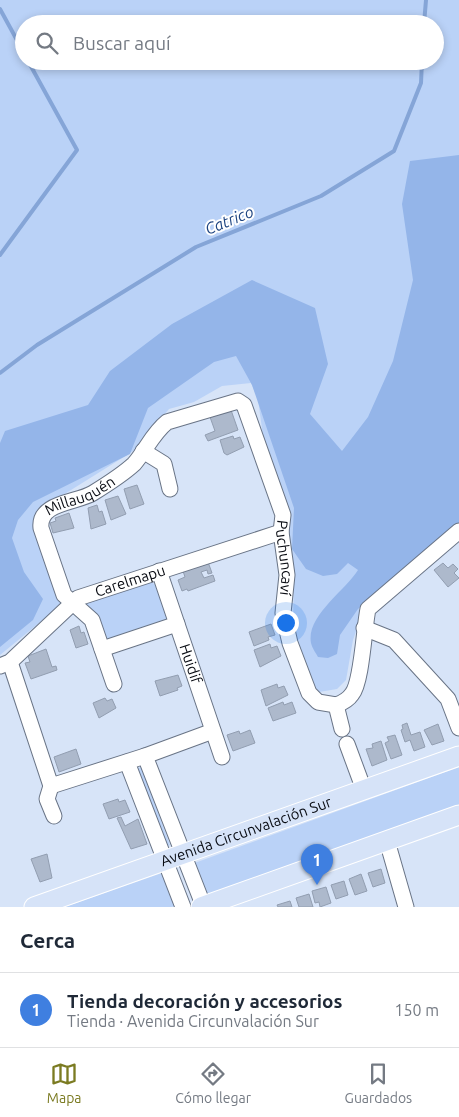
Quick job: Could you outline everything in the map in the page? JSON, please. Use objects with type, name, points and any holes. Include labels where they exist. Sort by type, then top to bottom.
[{"type":"main road","name":"Avenida Circunvalación Sur","points":[[34,907],[459,756]]},
{"type":"main road","points":[[203,907],[459,815]]},
{"type":"street","name":"Millauquén","points":[[72,603],[64,596],[41,528],[41,518],[48,510],[92,494],[134,464],[159,428],[167,422],[238,401]]},
{"type":"street","name":"Puchuncaví","points":[[238,401],[246,411],[283,515],[281,532],[287,575],[283,613],[290,643],[309,693],[318,702],[336,705]]},
{"type":"street","points":[[142,451],[164,464],[170,489]]},
{"type":"street","points":[[364,790],[336,705],[343,702],[353,693],[359,674],[368,609],[459,531]]},
{"type":"street","name":"Carelmapu","points":[[5,664],[78,598],[281,532]]},
{"type":"street","name":"Huidif","points":[[159,571],[222,757]]},
{"type":"street","points":[[72,603],[92,620],[114,684]]},
{"type":"street","points":[[102,649],[177,624]]},
{"type":"street","points":[[364,628],[394,640],[448,699],[459,728]]},
{"type":"street","points":[[5,664],[51,786],[47,799],[54,816]]},
{"type":"street","points":[[51,786],[145,756],[213,731]]},
{"type":"street","points":[[145,756],[203,907]]},
{"type":"street","points":[[127,762],[183,907]]},
{"type":"street","points":[[387,841],[406,907]]},
{"type":"shaded area","points":[[0,0],[459,0],[459,235],[452,242],[459,270],[359,603],[360,620],[353,640],[346,680],[337,689],[319,692],[308,682],[293,626],[294,568],[286,563],[266,459],[258,399],[251,383],[222,386],[194,402],[169,409],[135,450],[39,510],[72,596],[0,655]]},
{"type":"shaded area","points":[[459,155],[459,523],[358,609],[340,635],[337,654],[328,658],[318,657],[311,643],[311,633],[314,623],[320,614],[358,570],[348,563],[337,574],[323,576],[306,569],[292,549],[294,508],[252,385],[236,356],[214,362],[148,408],[130,454],[33,502],[18,520],[12,538],[24,572],[43,599],[33,620],[0,647],[0,443],[5,431],[88,405],[110,371],[172,324],[252,280],[315,308],[328,364],[310,414],[342,451],[368,417],[393,361],[413,280],[402,204],[410,161]]},
{"type":"shaded area","points":[[147,580],[156,585],[168,621],[108,642],[85,608],[86,603]]},
{"type":"shaded area","points":[[141,767],[170,845],[162,848],[135,769]]},
{"type":"shaded area","points":[[459,767],[459,808],[203,899],[189,865]]},
{"type":"shaded area","points":[[162,873],[175,906],[65,907]]},
{"type":"building","points":[[231,410],[238,430],[208,441],[205,435],[215,431],[210,417]]},
{"type":"building","points":[[233,436],[234,439],[240,437],[244,447],[227,455],[224,453],[220,440]]},
{"type":"building","points":[[137,485],[144,504],[130,509],[124,489]]},
{"type":"building","points":[[118,496],[126,514],[111,520],[105,500]]},
{"type":"building","points":[[97,505],[99,512],[102,511],[106,524],[91,529],[88,508]]},
{"type":"building","points":[[69,513],[74,528],[53,533],[50,523],[56,521],[55,518]]},
{"type":"building","points":[[208,562],[212,573],[208,574],[207,570],[201,572],[204,578],[213,575],[215,581],[188,591],[187,589],[182,591],[178,580],[185,577],[183,571]]},
{"type":"building","points":[[443,563],[448,568],[453,564],[458,569],[454,573],[459,578],[448,587],[434,570]]},
{"type":"building","points":[[271,624],[275,635],[268,637],[269,640],[254,646],[249,632]]},
{"type":"building","points":[[79,626],[81,633],[84,632],[88,644],[76,648],[70,630]]},
{"type":"building","points":[[270,644],[271,648],[277,646],[281,656],[260,667],[254,650]]},
{"type":"building","points":[[46,649],[52,667],[56,666],[57,670],[31,679],[25,663],[30,662],[28,656]]},
{"type":"building","points":[[178,675],[182,686],[177,688],[178,690],[160,696],[155,681]]},
{"type":"building","points":[[277,684],[278,688],[284,686],[288,695],[266,706],[261,690]]},
{"type":"building","points":[[105,698],[107,701],[112,699],[116,708],[99,718],[93,703]]},
{"type":"building","points":[[283,702],[284,705],[292,702],[296,713],[273,721],[268,708]]},
{"type":"building","points":[[407,723],[411,735],[420,732],[425,747],[414,751],[410,740],[405,742],[401,730],[403,729],[402,725]]},
{"type":"building","points":[[438,724],[444,741],[432,745],[424,730]]},
{"type":"building","points":[[250,730],[255,743],[233,751],[227,735],[239,731],[240,734]]},
{"type":"building","points":[[395,735],[402,755],[391,759],[385,743],[389,741],[387,737]]},
{"type":"building","points":[[381,741],[387,760],[372,766],[366,749],[373,748],[372,744]]},
{"type":"building","points":[[76,749],[81,764],[59,772],[54,757]]},
{"type":"building","points":[[118,799],[119,802],[125,800],[130,812],[109,819],[103,804]]},
{"type":"building","points":[[121,817],[125,826],[138,819],[147,844],[131,849],[117,818]]},
{"type":"building","points":[[47,854],[52,878],[40,882],[31,859]]},
{"type":"building","points":[[381,869],[385,883],[373,887],[368,873]]},
{"type":"building","points":[[361,874],[367,891],[355,895],[349,879]]},
{"type":"building","points":[[344,881],[348,895],[336,899],[331,885]]},
{"type":"building","points":[[326,887],[331,903],[320,907],[319,902],[315,903],[312,891]]},
{"type":"building","points":[[309,894],[313,907],[299,907],[296,898]]},
{"type":"building","points":[[290,901],[292,907],[278,907],[277,905]]},
{"type":"waterway","name":"Catrico","points":[[425,15],[426,0]]},
{"type":"waterway","points":[[0,9],[15,36]]},
{"type":"waterway","points":[[0,255],[77,150],[33,70]]},
{"type":"waterway","name":"Catrico","points":[[0,373],[37,345],[196,247],[321,196],[394,151],[421,83],[422,70]]},
{"type":"place","name":"Tienda decoración y accesorios","points":[[317,885]]}]
